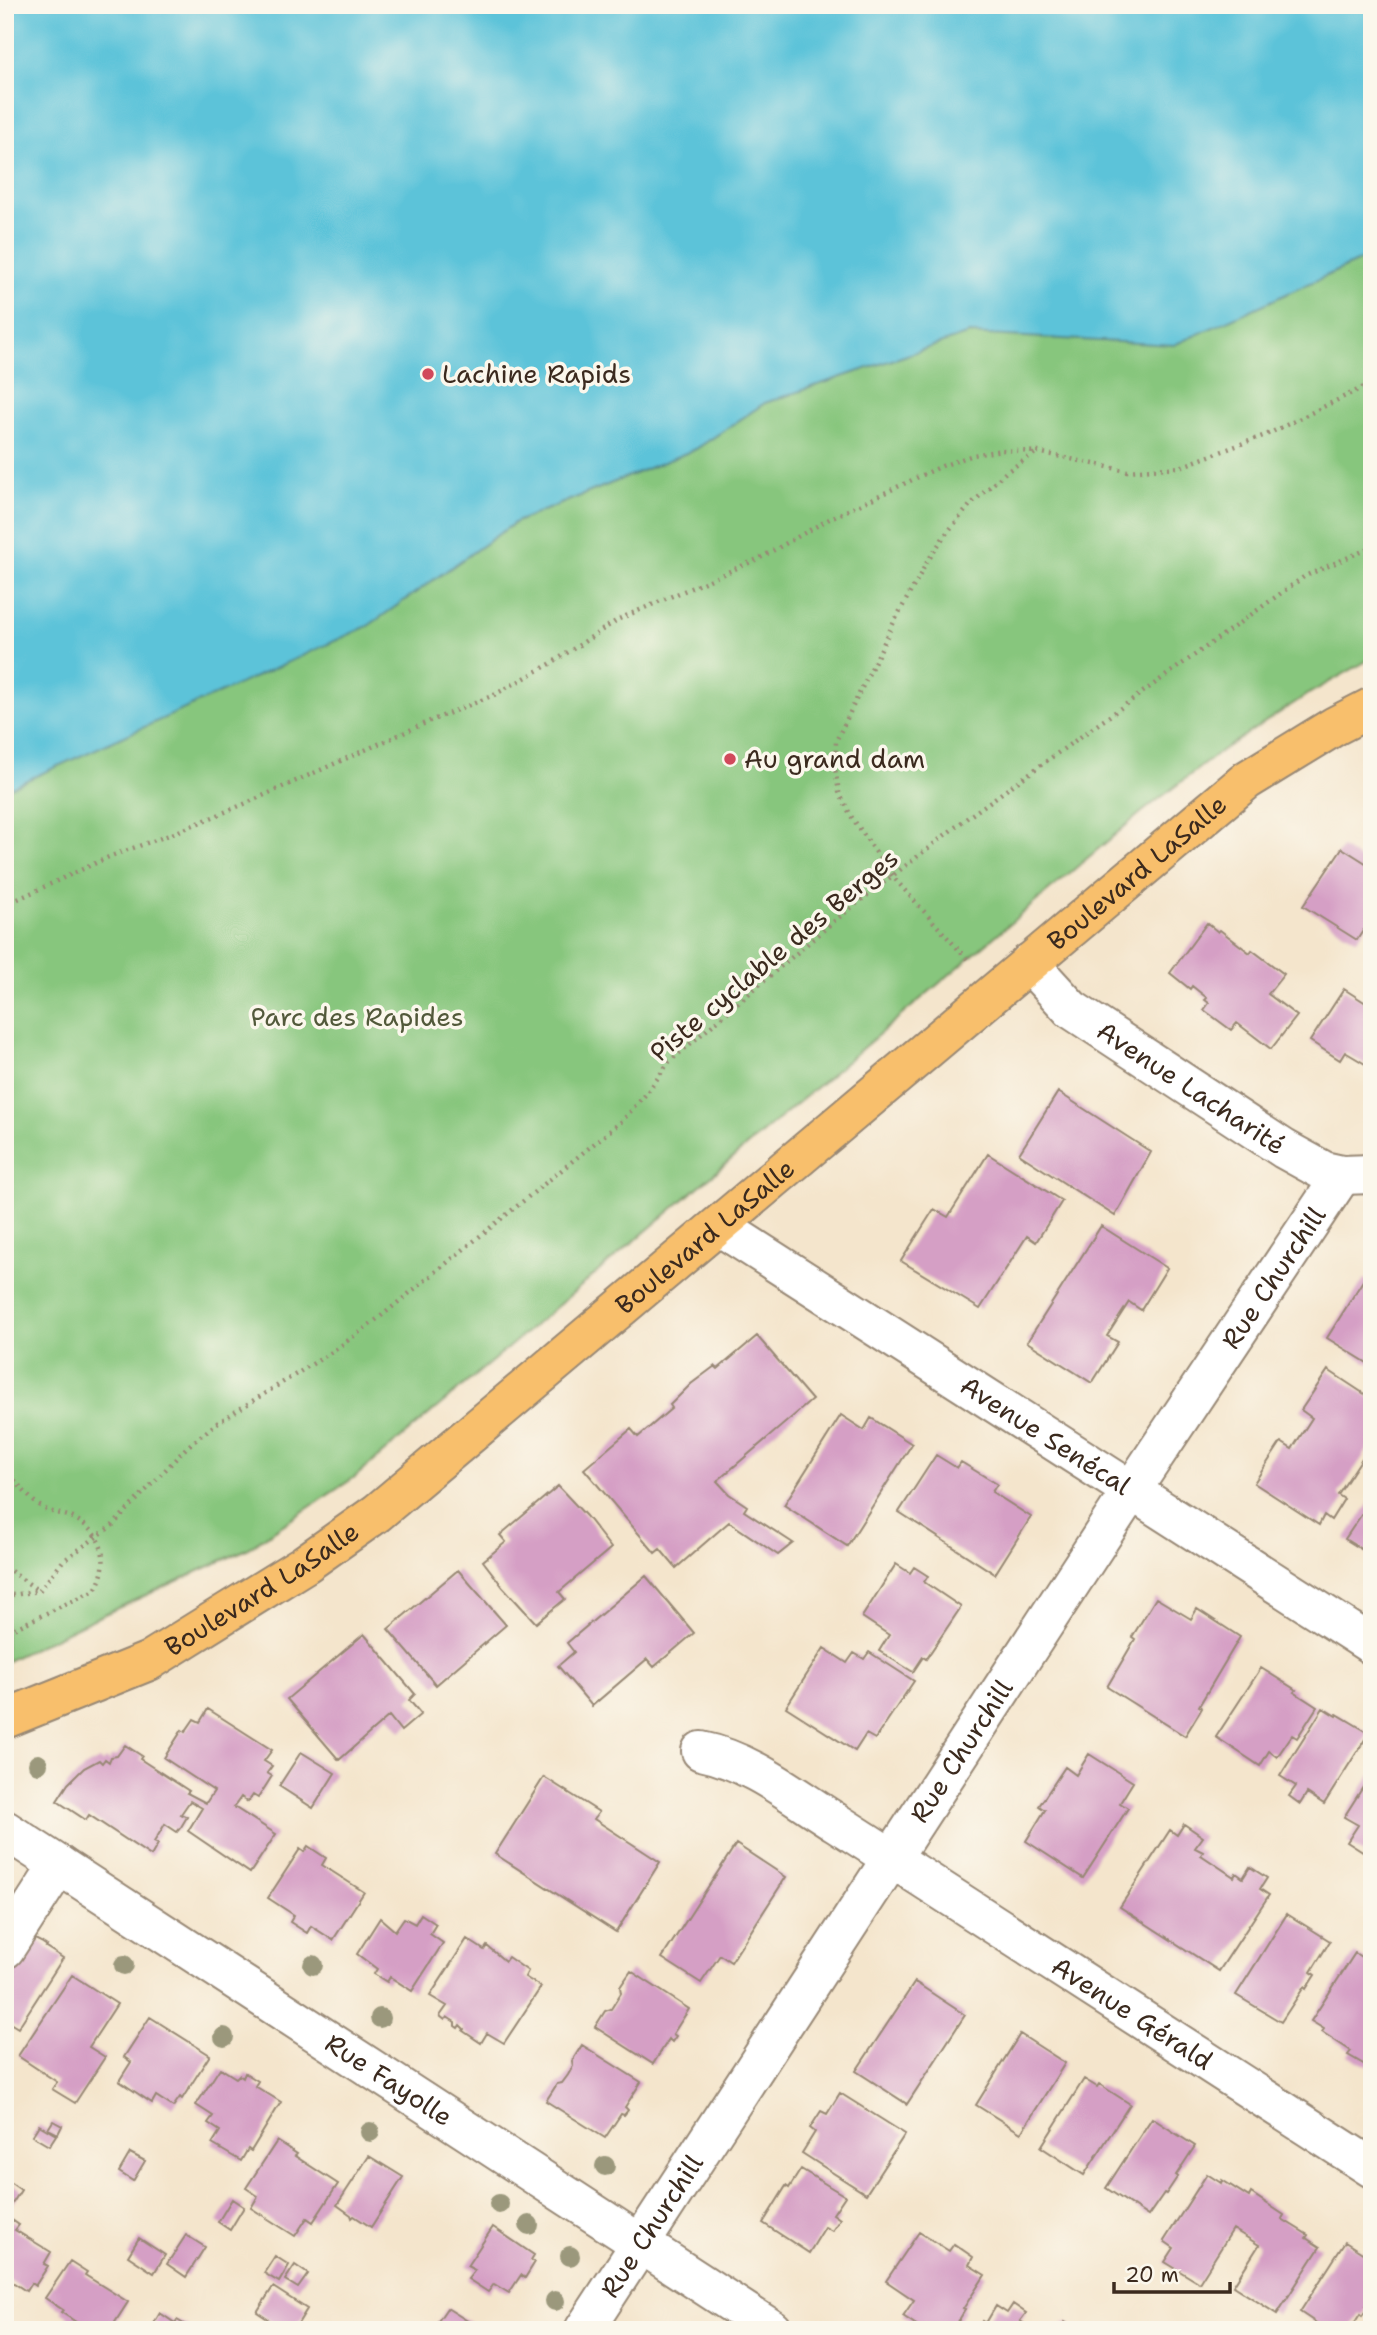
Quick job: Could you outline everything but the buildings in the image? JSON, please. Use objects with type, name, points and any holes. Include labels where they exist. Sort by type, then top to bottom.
[{"type":"main road","name":"Boulevard LaSalle","points":[[5,1719],[149,1661],[305,1564],[377,1513],[1247,780],[1335,726],[1372,707]]},
{"type":"street","name":"Avenue Lacharité","points":[[1029,963],[1060,998],[1084,1018],[1284,1149],[1324,1171],[1357,1175]]},
{"type":"street","name":"Rue Churchill","points":[[584,2330],[1131,1492],[1357,1175]]},
{"type":"street","name":"Avenue Senécal","points":[[719,1226],[1372,1645]]},
{"type":"street","name":"Avenue Gérald","points":[[701,1751],[721,1755],[749,1769],[1372,2168]]},
{"type":"street","name":"Rue Fayolle","points":[[5,1830],[773,2330]]},
{"type":"street","points":[[5,1949],[59,1865]]},
{"type":"path","points":[[5,905],[111,856],[249,802],[494,695],[550,664],[619,618],[760,558],[831,518],[942,466],[1002,450],[1038,452],[1127,471],[1180,467],[1268,434],[1372,383]]},
{"type":"path","points":[[967,959],[893,877],[851,816],[839,792],[835,768],[836,741],[894,622],[945,535],[971,504],[1006,472],[1038,452]]},
{"type":"path","name":"Piste cyclable des Berges","points":[[39,1591],[63,1561],[113,1525],[187,1447],[217,1423],[335,1350],[380,1317],[622,1121],[647,1093],[669,1062],[833,922],[967,818],[1305,576],[1372,547]]},
{"type":"path","points":[[5,1470],[44,1508],[73,1518],[96,1538],[103,1550],[104,1568],[95,1590],[5,1633]]},
{"type":"path","points":[[5,1567],[39,1591]]},
{"type":"path","points":[[5,1597],[39,1591]]},
{"type":"green space","name":"Parc des Rapides","points":[[5,5],[1372,5],[1372,658],[1305,696],[1221,751],[1142,812],[355,1477],[245,1550],[5,1662]]},
{"type":"water","name":"Lachine Rapids","points":[[5,5],[1372,5],[1372,255],[1174,345],[969,334],[765,403],[696,449],[516,522],[368,626],[5,790]]},
{"type":"place","name":"Lachine Rapids","points":[[428,374]]},
{"type":"place","name":"Au grand dam","points":[[730,759]]}]
